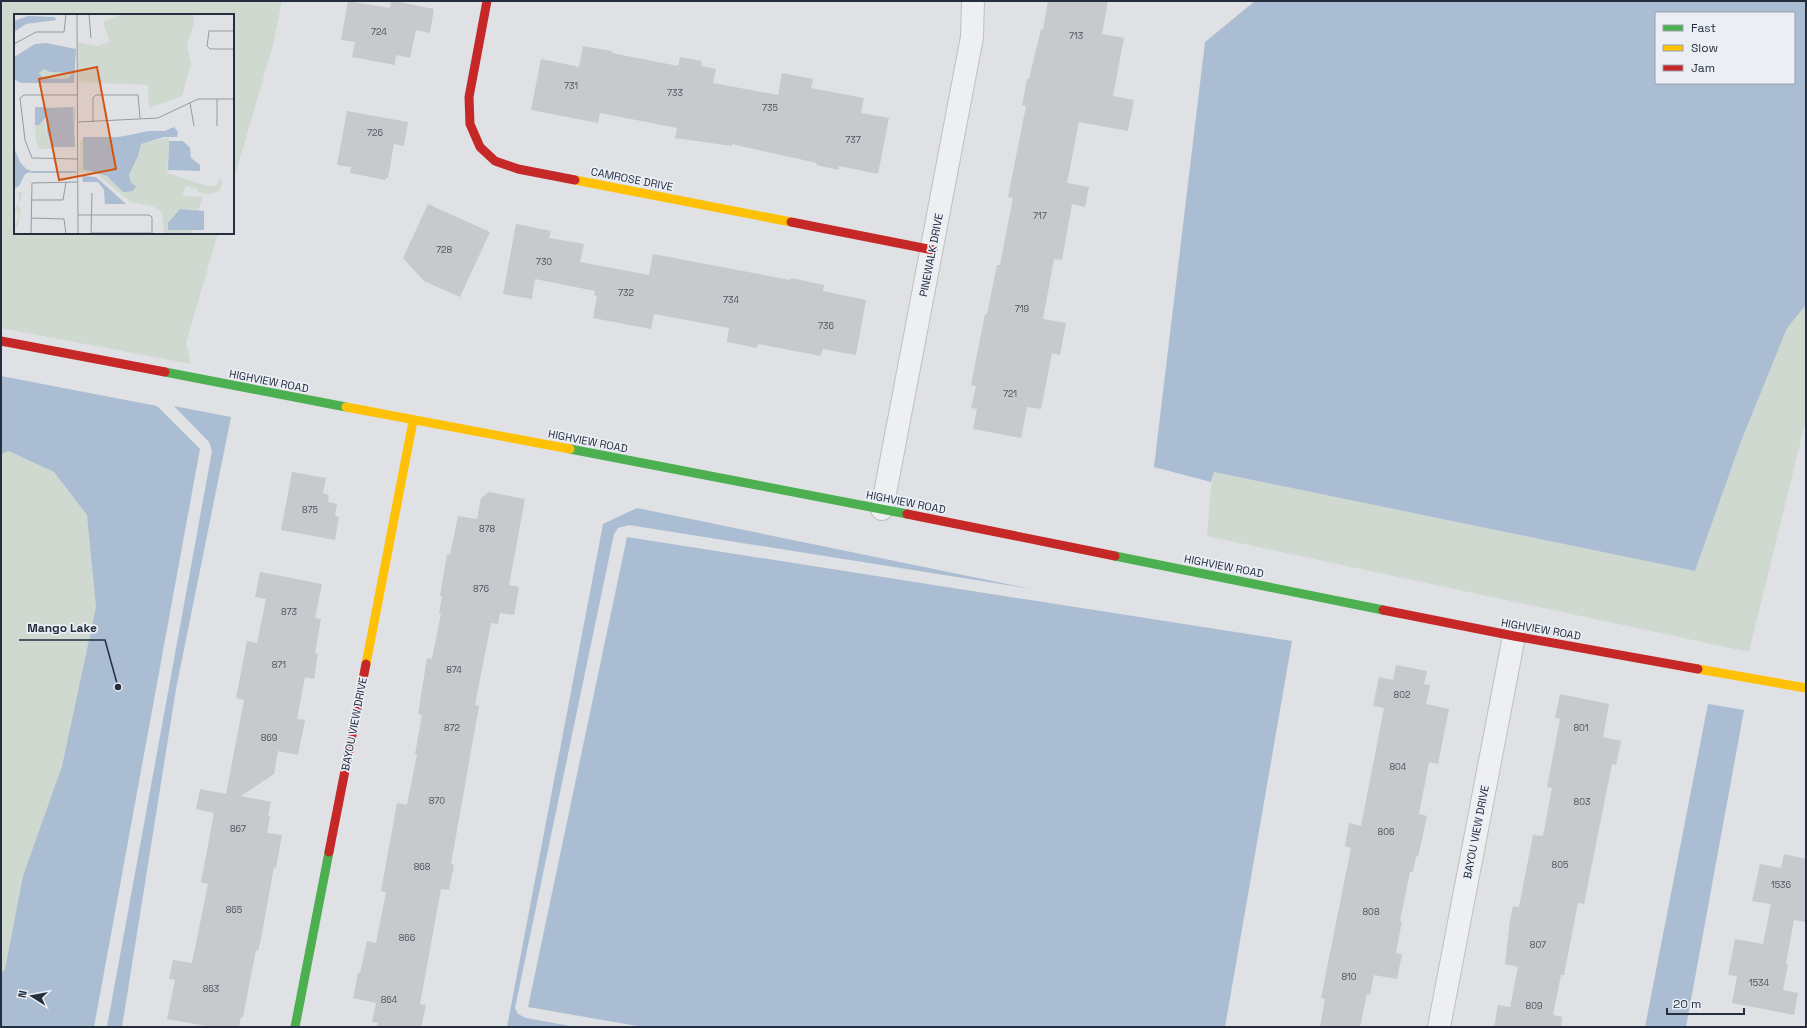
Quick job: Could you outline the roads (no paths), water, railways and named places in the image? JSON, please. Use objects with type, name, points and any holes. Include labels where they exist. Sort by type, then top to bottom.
[{"type":"street","name":"CAMROSE DRIVE","points":[[487,1],[468,97],[470,124],[480,147],[495,161],[526,171],[933,250]]},
{"type":"street","name":"PINEWALK DRIVE","points":[[882,509],[933,250],[972,37],[974,1]]},
{"type":"street","name":"HIGHVIEW ROAD","points":[[1,341],[882,509],[1514,636],[1806,688]]},
{"type":"street","name":"BAYOU VIEW DRIVE","points":[[295,1027],[414,420]]},
{"type":"street","name":"BAYOU VIEW DRIVE","points":[[1439,1027],[1514,636]]},
{"type":"water","points":[[1255,1],[1806,1],[1806,305],[1787,328],[1740,444],[1695,571],[1214,472],[1211,482],[1154,467],[1205,42]]},
{"type":"water","points":[[1,376],[157,406],[200,449],[94,1027],[1,1027],[1,973],[5,969],[23,876],[62,766],[96,607],[87,515],[54,472],[9,451],[1,454]]},
{"type":"water","points":[[174,406],[231,417],[176,689],[122,1027],[107,1027],[212,451],[209,442]]},
{"type":"water","points":[[637,508],[1032,589],[629,525],[618,528],[614,534],[515,1008],[518,1014],[526,1018],[576,1027],[507,1027],[603,524]]},
{"type":"water","points":[[627,537],[1292,641],[1225,1027],[643,1027],[528,1007]]},
{"type":"water","points":[[1708,704],[1744,710],[1686,1027],[1645,1027]]},
{"type":"place","name":"Mango Lake","points":[[118,687]]}]
